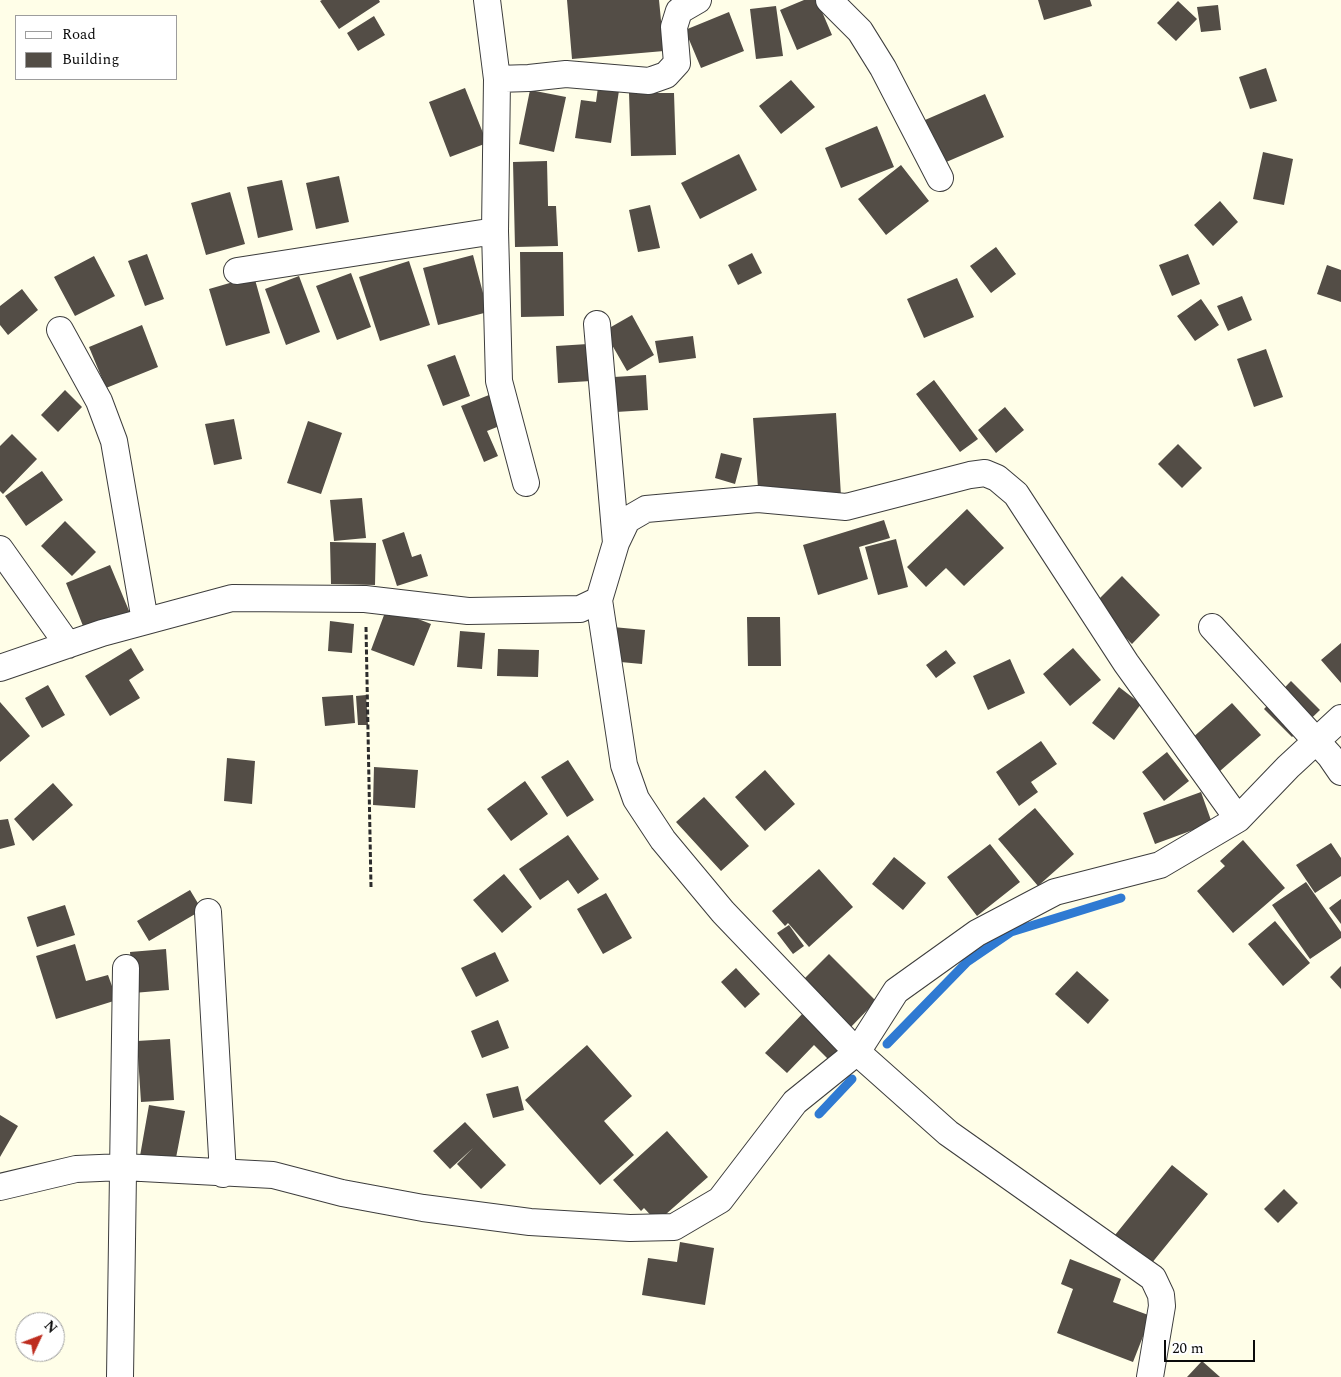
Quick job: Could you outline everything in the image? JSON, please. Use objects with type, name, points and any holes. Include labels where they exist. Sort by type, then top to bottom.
[{"type":"street","points":[[487,0],[497,79],[495,231],[499,381],[526,482]]},
{"type":"street","points":[[497,79],[566,74],[649,81],[666,75],[677,63],[674,26],[679,11],[698,0]]},
{"type":"street","points":[[829,0],[860,31],[883,68],[940,178]]},
{"type":"street","points":[[238,271],[495,231]]},
{"type":"street","points":[[597,324],[616,543]]},
{"type":"street","points":[[60,330],[99,401],[114,441],[145,622]]},
{"type":"street","points":[[1150,1377],[1162,1306],[1161,1295],[1153,1278],[948,1134],[857,1052],[723,912],[663,840],[636,799],[624,765],[599,600],[616,543],[627,520],[646,508],[758,499],[846,506],[970,475],[985,473],[997,478],[1016,494],[1126,663],[1238,819]]},
{"type":"street","points":[[0,549],[68,645]]},
{"type":"street","points":[[0,668],[68,645],[232,598],[365,599],[468,611],[580,609],[599,600]]},
{"type":"street","points":[[1212,627],[1337,764],[1341,772]]},
{"type":"street","points":[[0,1187],[76,1170],[123,1167],[223,1174],[272,1175],[342,1193],[405,1205],[530,1222],[630,1228],[674,1227],[720,1200],[795,1102],[857,1052],[896,991],[977,933],[1055,892],[1160,865],[1238,819],[1341,718]]},
{"type":"street","points":[[208,912],[223,1174]]},
{"type":"street","points":[[120,1377],[126,968]]},
{"type":"path","points":[[365,599],[371,887]]},
{"type":"building","points":[[379,0],[380,2],[339,29],[320,1]]},
{"type":"building","points":[[567,0],[659,0],[664,51],[572,59]]},
{"type":"building","points":[[804,0],[817,0],[832,35],[797,50],[780,10]]},
{"type":"building","points":[[1038,0],[1090,0],[1092,6],[1044,20]]},
{"type":"building","points":[[1178,1],[1197,19],[1176,41],[1157,23]]},
{"type":"building","points":[[1218,5],[1221,30],[1201,32],[1197,7]]},
{"type":"building","points":[[776,6],[783,56],[756,59],[750,9]]},
{"type":"building","points":[[729,12],[744,51],[701,68],[685,30]]},
{"type":"building","points":[[374,16],[385,35],[358,51],[347,33]]},
{"type":"building","points":[[1266,68],[1277,101],[1250,109],[1239,77]]},
{"type":"building","points":[[599,80],[620,84],[611,143],[575,138],[581,100],[596,102]]},
{"type":"building","points":[[791,80],[815,107],[781,134],[759,106]]},
{"type":"building","points":[[465,88],[487,143],[450,157],[429,102]]},
{"type":"building","points":[[530,90],[566,97],[554,152],[519,144]]},
{"type":"building","points":[[629,93],[674,93],[676,155],[631,156]]},
{"type":"building","points":[[985,94],[1004,137],[944,163],[925,120]]},
{"type":"building","points":[[877,126],[894,167],[841,188],[825,148]]},
{"type":"building","points":[[1263,152],[1293,159],[1284,205],[1253,199]]},
{"type":"building","points":[[739,154],[757,190],[700,219],[681,183]]},
{"type":"building","points":[[547,161],[548,206],[556,206],[558,246],[515,247],[513,162]]},
{"type":"building","points":[[901,165],[929,201],[886,235],[858,199]]},
{"type":"building","points":[[339,176],[349,222],[316,229],[306,183]]},
{"type":"building","points":[[282,180],[293,230],[258,238],[247,187]]},
{"type":"building","points":[[230,192],[245,244],[206,255],[191,203]]},
{"type":"building","points":[[1220,201],[1238,222],[1213,246],[1194,225]]},
{"type":"building","points":[[650,205],[660,248],[638,252],[629,210]]},
{"type":"building","points":[[996,247],[1016,274],[991,293],[970,266]]},
{"type":"building","points":[[520,252],[563,252],[564,316],[521,317]]},
{"type":"building","points":[[752,253],[762,273],[738,285],[728,265]]},
{"type":"building","points":[[147,254],[164,299],[145,306],[128,261]]},
{"type":"building","points":[[1188,254],[1200,284],[1172,296],[1159,265]]},
{"type":"building","points":[[473,255],[488,312],[438,325],[423,268]]},
{"type":"building","points":[[94,256],[115,296],[75,316],[54,277]]},
{"type":"building","points":[[409,261],[430,325],[380,341],[359,277]]},
{"type":"building","points":[[1327,265],[1341,270],[1341,302],[1317,294]]},
{"type":"building","points":[[351,273],[371,327],[337,340],[316,286]]},
{"type":"building","points":[[254,276],[270,333],[226,346],[209,289]]},
{"type":"building","points":[[299,276],[320,332],[286,345],[265,289]]},
{"type":"building","points":[[957,278],[974,317],[924,338],[907,299]]},
{"type":"building","points":[[22,289],[38,310],[8,335],[0,325],[0,306]]},
{"type":"building","points":[[1242,296],[1252,320],[1228,331],[1217,306]]},
{"type":"building","points":[[1201,299],[1219,325],[1195,341],[1177,316]]},
{"type":"building","points":[[632,315],[654,355],[627,371],[604,331]]},
{"type":"building","points":[[142,325],[158,367],[106,388],[89,347]]},
{"type":"building","points":[[693,336],[696,358],[659,363],[655,341]]},
{"type":"building","points":[[588,344],[591,381],[558,383],[556,346]]},
{"type":"building","points":[[1266,349],[1283,397],[1254,407],[1237,359]]},
{"type":"building","points":[[455,355],[470,396],[443,406],[427,365]]},
{"type":"building","points":[[646,375],[648,410],[616,412],[614,377]]},
{"type":"building","points":[[934,380],[978,439],[960,452],[916,394]]},
{"type":"building","points":[[65,390],[82,407],[58,432],[41,415]]},
{"type":"building","points":[[489,395],[502,425],[487,431],[498,456],[484,462],[461,406]]},
{"type":"building","points":[[1005,407],[1024,430],[996,453],[978,430]]},
{"type":"building","points":[[836,413],[841,496],[759,502],[753,418]]},
{"type":"building","points":[[234,419],[242,459],[214,465],[205,424]]},
{"type":"building","points":[[308,421],[342,433],[321,494],[287,483]]},
{"type":"building","points":[[12,434],[37,459],[3,494],[0,491],[0,446]]},
{"type":"building","points":[[1178,444],[1202,468],[1182,488],[1158,464]]},
{"type":"building","points":[[721,453],[742,458],[735,484],[715,478]]},
{"type":"building","points":[[42,471],[63,500],[26,526],[5,496]]},
{"type":"building","points":[[362,498],[366,538],[334,541],[330,500]]},
{"type":"building","points":[[967,509],[1004,548],[964,586],[946,568],[926,587],[907,567]]},
{"type":"building","points":[[884,520],[890,538],[859,547],[868,579],[818,595],[803,545]]},
{"type":"building","points":[[65,521],[96,552],[72,576],[41,546]]},
{"type":"building","points":[[404,532],[412,557],[421,554],[428,576],[397,586],[382,540]]},
{"type":"building","points":[[896,539],[908,587],[878,595],[865,547]]},
{"type":"building","points":[[330,542],[376,543],[375,585],[331,584]]},
{"type":"building","points":[[110,565],[132,618],[87,636],[66,583]]},
{"type":"building","points":[[1122,576],[1160,615],[1132,644],[1093,605]]},
{"type":"building","points":[[387,607],[431,624],[414,666],[371,650]]},
{"type":"building","points":[[747,617],[780,617],[781,666],[748,666]]},
{"type":"building","points":[[330,621],[354,624],[352,653],[328,651]]},
{"type":"building","points":[[602,626],[645,630],[642,664],[599,660]]},
{"type":"building","points":[[460,631],[485,633],[482,669],[457,667]]},
{"type":"building","points":[[1341,643],[1341,683],[1321,660]]},
{"type":"building","points":[[131,648],[144,670],[129,680],[140,698],[110,716],[85,676]]},
{"type":"building","points":[[1073,648],[1101,680],[1070,706],[1043,674]]},
{"type":"building","points":[[498,649],[539,650],[538,677],[497,676]]},
{"type":"building","points":[[946,650],[956,663],[936,678],[926,665]]},
{"type":"building","points":[[1010,659],[1025,693],[988,710],[973,676]]},
{"type":"building","points":[[1291,681],[1320,710],[1292,737],[1264,709]]},
{"type":"building","points":[[48,685],[65,715],[42,728],[25,698]]},
{"type":"building","points":[[1119,687],[1141,704],[1114,740],[1092,723]]},
{"type":"building","points":[[353,695],[355,723],[325,726],[322,697]]},
{"type":"building","points":[[366,695],[368,725],[358,725],[356,696]]},
{"type":"building","points":[[0,702],[30,736],[0,762]]},
{"type":"building","points":[[1232,703],[1261,735],[1220,771],[1191,739]]},
{"type":"building","points":[[1041,741],[1057,764],[1031,782],[1038,792],[1019,806],[996,772]]},
{"type":"building","points":[[1167,752],[1189,781],[1164,801],[1142,772]]},
{"type":"building","points":[[227,758],[255,761],[252,804],[224,801]]},
{"type":"building","points":[[568,760],[594,800],[567,817],[541,777]]},
{"type":"building","points":[[374,767],[418,770],[415,808],[373,805]]},
{"type":"building","points":[[765,770],[795,804],[765,831],[735,797]]},
{"type":"building","points":[[525,781],[548,814],[511,841],[487,809]]},
{"type":"building","points":[[53,783],[73,805],[33,841],[14,819]]},
{"type":"building","points":[[1201,792],[1212,823],[1155,844],[1143,813]]},
{"type":"building","points":[[704,797],[749,846],[721,871],[676,822]]},
{"type":"building","points":[[1035,808],[1074,854],[1038,886],[998,839]]},
{"type":"building","points":[[8,819],[15,845],[0,849],[0,820]]},
{"type":"building","points":[[568,835],[599,879],[578,894],[568,880],[540,900],[519,869]]},
{"type":"building","points":[[1243,840],[1285,888],[1233,933],[1197,891],[1225,866],[1220,861]]},
{"type":"building","points":[[1331,843],[1341,858],[1341,876],[1315,893],[1296,865]]},
{"type":"building","points":[[990,844],[1020,882],[977,916],[947,877]]},
{"type":"building","points":[[894,857],[926,883],[903,910],[872,884]]},
{"type":"building","points":[[819,869],[853,907],[809,947],[788,923],[785,926],[772,911]]},
{"type":"building","points":[[504,874],[532,907],[502,933],[473,900]]},
{"type":"building","points":[[1306,882],[1341,932],[1341,938],[1310,959],[1272,905]]},
{"type":"building","points":[[190,890],[202,910],[149,941],[137,921]]},
{"type":"building","points":[[606,893],[632,938],[603,954],[577,909]]},
{"type":"building","points":[[1341,899],[1341,924],[1329,908]]},
{"type":"building","points":[[65,905],[75,935],[37,947],[27,917]]},
{"type":"building","points":[[1275,921],[1310,963],[1283,986],[1248,944]]},
{"type":"building","points":[[789,925],[804,946],[793,954],[777,933]]},
{"type":"building","points":[[75,944],[86,981],[108,975],[117,1000],[56,1019],[36,956]]},
{"type":"building","points":[[166,949],[169,990],[133,993],[130,952]]},
{"type":"building","points":[[495,952],[509,981],[476,997],[461,968]]},
{"type":"building","points":[[829,954],[876,1001],[850,1028],[802,981]]},
{"type":"building","points":[[1341,966],[1341,989],[1330,977]]},
{"type":"building","points":[[736,968],[760,994],[745,1008],[721,982]]},
{"type":"building","points":[[1077,971],[1109,1000],[1088,1024],[1055,994]]},
{"type":"building","points":[[805,1011],[844,1048],[831,1062],[814,1045],[787,1073],[765,1053]]},
{"type":"building","points":[[498,1020],[509,1048],[482,1058],[471,1031]]},
{"type":"building","points":[[170,1039],[174,1100],[141,1102],[137,1041]]},
{"type":"building","points":[[587,1045],[632,1096],[604,1121],[634,1155],[600,1185],[525,1100]]},
{"type":"building","points":[[518,1086],[524,1110],[493,1118],[486,1094]]},
{"type":"building","points":[[149,1105],[185,1111],[175,1163],[140,1156]]},
{"type":"building","points":[[0,1115],[18,1126],[0,1157]]},
{"type":"building","points":[[465,1122],[506,1165],[481,1189],[457,1164],[473,1148],[450,1169],[433,1151]]},
{"type":"building","points":[[667,1131],[708,1177],[657,1222],[644,1208],[641,1211],[613,1180]]},
{"type":"building","points":[[1172,1165],[1208,1194],[1151,1264],[1115,1235]]},
{"type":"building","points":[[1284,1189],[1298,1203],[1278,1223],[1264,1209]]},
{"type":"building","points":[[680,1242],[714,1248],[705,1305],[642,1295],[648,1258],[677,1262]]},
{"type":"building","points":[[1070,1259],[1121,1279],[1113,1302],[1151,1316],[1133,1362],[1057,1333],[1073,1289],[1061,1284]]},
{"type":"building","points":[[1202,1361],[1220,1377],[1187,1377]]},
{"type":"waterway","points":[[887,1044],[967,962],[1011,932],[1121,898]]},
{"type":"waterway","points":[[819,1114],[852,1079]]}]
